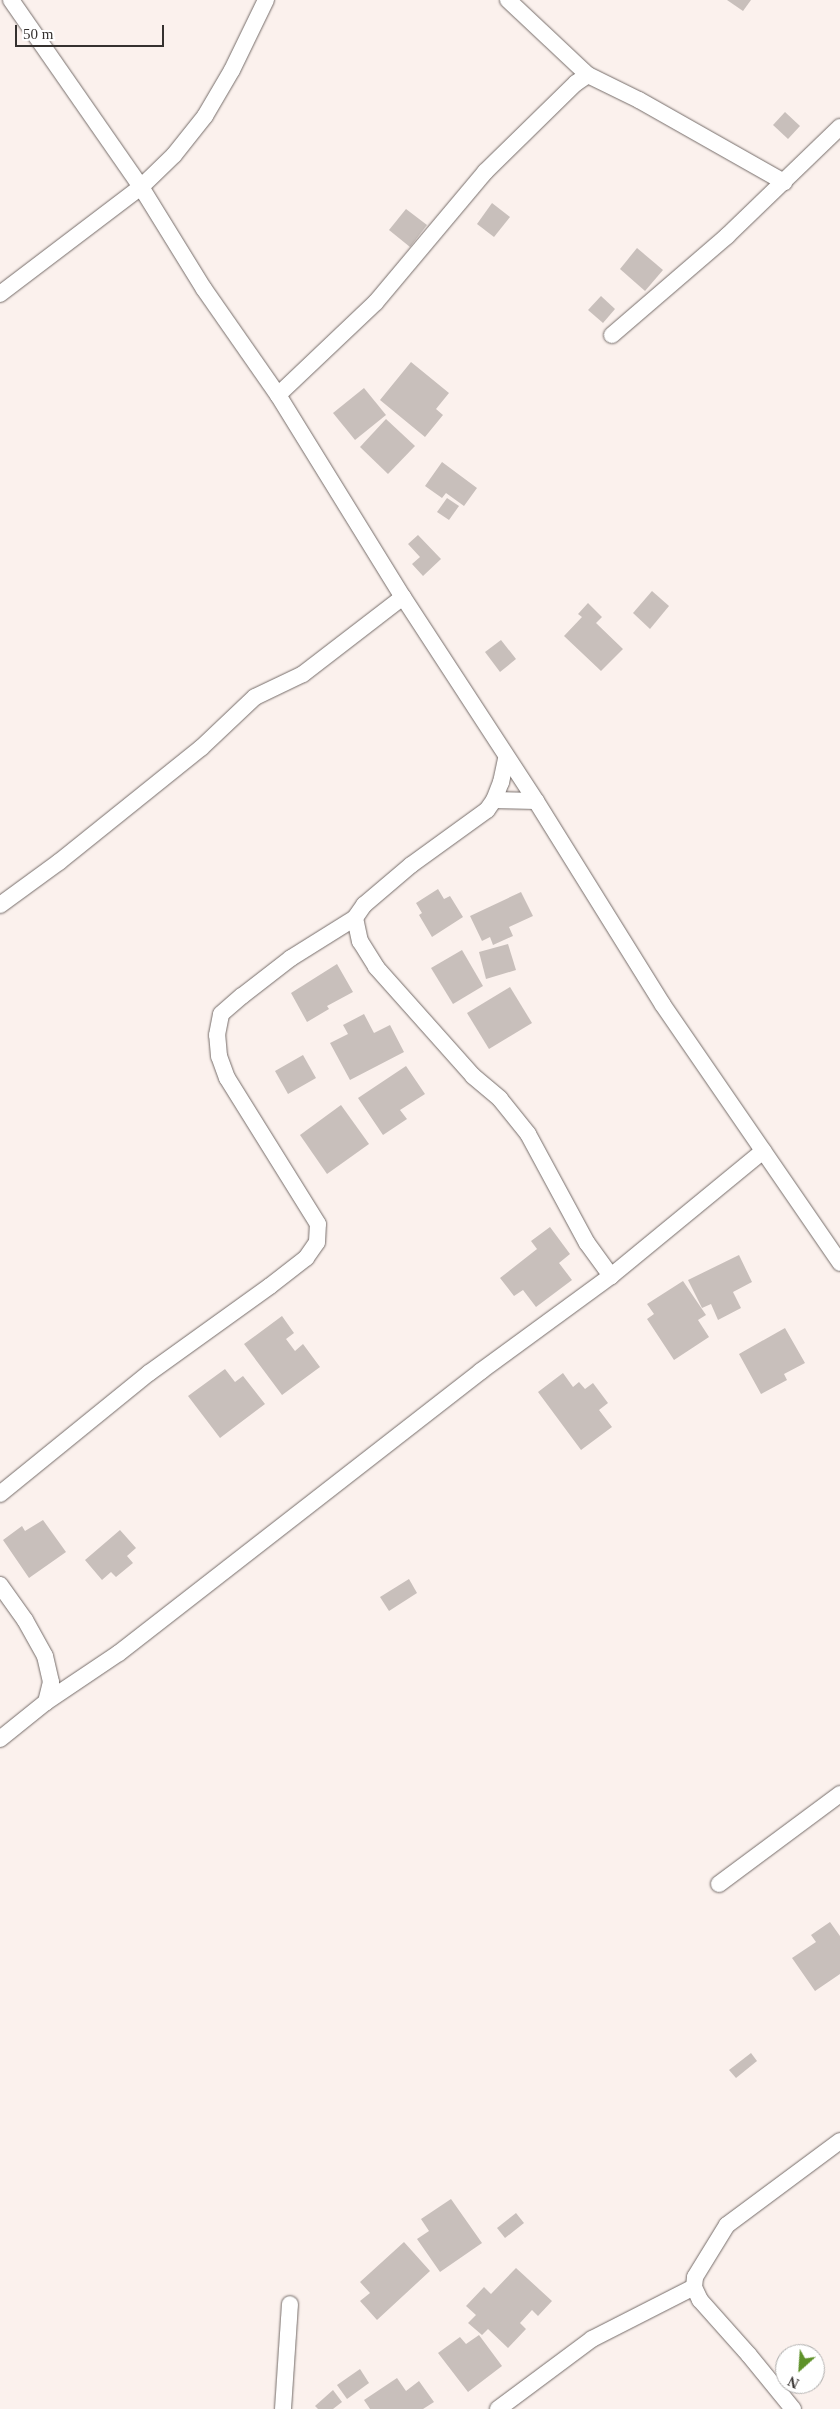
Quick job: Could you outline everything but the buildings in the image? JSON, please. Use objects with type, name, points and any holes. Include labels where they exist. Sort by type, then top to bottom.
[{"type":"street","points":[[11,0],[141,187],[204,289],[278,395],[403,597],[506,759],[536,801],[663,1005],[840,1263]]},
{"type":"street","points":[[0,294],[141,187],[174,155],[205,116],[232,70],[266,0]]},
{"type":"street","points":[[508,0],[588,75],[639,100],[784,182]]},
{"type":"street","points":[[278,395],[376,302],[486,172],[576,83],[588,75]]},
{"type":"street","points":[[612,335],[727,236],[840,128]]},
{"type":"street","points":[[0,905],[60,862],[201,748],[256,697],[303,674],[403,597]]},
{"type":"street","points":[[0,1494],[149,1373],[306,1258],[317,1242],[318,1224],[227,1078],[219,1056],[217,1035],[221,1014],[291,958],[355,918],[364,906],[411,865],[487,810],[494,800],[506,759]]},
{"type":"street","points":[[494,800],[536,801]]},
{"type":"street","points":[[355,918],[360,941],[376,967],[473,1076],[500,1099],[528,1134],[587,1243],[611,1276]]},
{"type":"street","points":[[0,1738],[46,1702],[119,1653],[481,1371],[611,1276],[763,1151]]},
{"type":"street","points":[[0,1586],[25,1620],[45,1656],[51,1682],[46,1702]]},
{"type":"street","points":[[719,1884],[840,1794]]},
{"type":"street","points":[[793,2409],[750,2355],[700,2300],[694,2287],[699,2270],[727,2225],[840,2141]]},
{"type":"street","points":[[498,2409],[592,2339],[694,2287]]},
{"type":"street","points":[[282,2409],[290,2304]]}]
